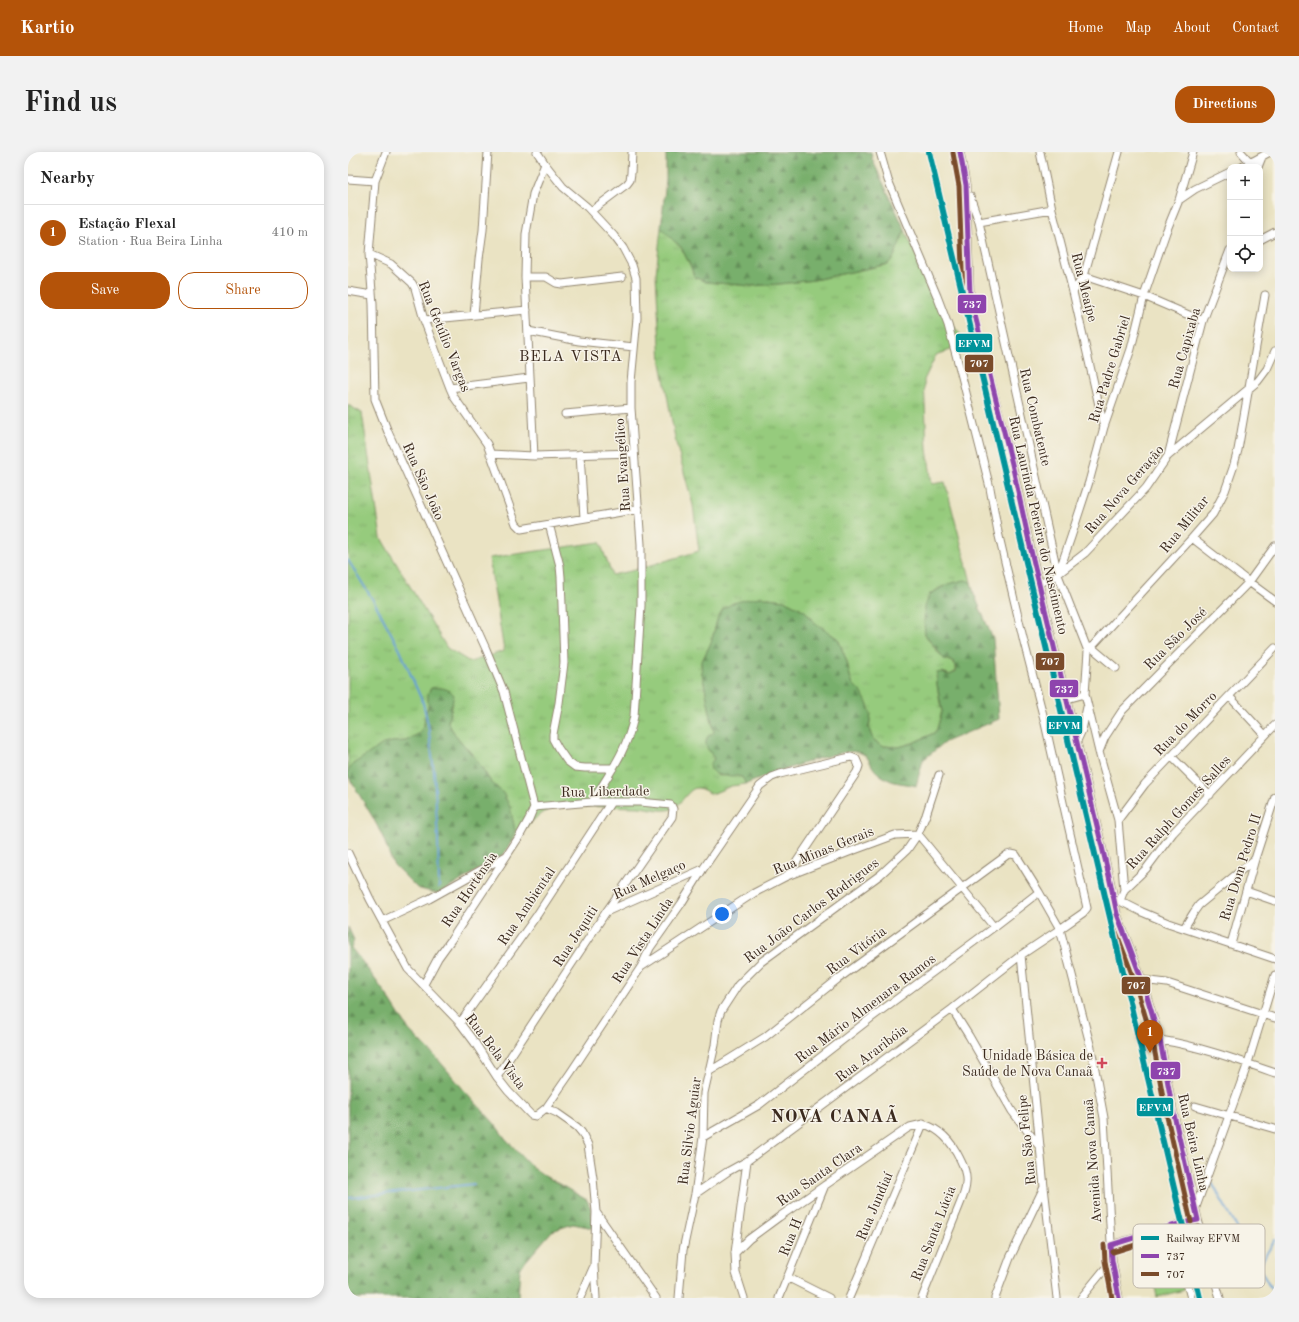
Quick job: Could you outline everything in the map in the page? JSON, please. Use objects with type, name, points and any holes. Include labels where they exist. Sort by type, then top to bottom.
[{"type":"street","name":"Rua São João","points":[[386,152],[375,181],[369,254],[372,294],[375,400],[377,408],[504,692],[534,807]]},
{"type":"street","points":[[474,315],[479,259],[484,230],[488,152]]},
{"type":"street","name":"Rua Evangélico","points":[[537,152],[563,187],[591,211],[614,236],[623,248],[636,278],[637,318],[631,408],[641,544],[641,606],[634,716],[632,727],[621,756],[592,802]]},
{"type":"street","points":[[534,456],[525,277],[526,234],[533,194],[547,152]]},
{"type":"street","points":[[591,211],[627,184],[630,180],[632,152]]},
{"type":"street","name":"Rua Araribóia","points":[[695,1194],[727,1172],[747,1161],[952,1009],[1021,955],[1060,929],[1087,908],[1044,719],[1022,635],[998,532],[990,488],[948,325],[888,180],[880,152]]},
{"type":"street","name":"Rua Laurinda Pereira do Nascimento","points":[[960,152],[966,185],[970,295],[1012,464],[1109,876],[1117,900]]},
{"type":"street","name":"Rua Meaípe","points":[[1041,152],[1052,209],[1104,427]]},
{"type":"street","points":[[1073,292],[1084,276],[1119,152]]},
{"type":"street","name":"Rua Padre Gabriel","points":[[1058,575],[1089,482],[1104,427],[1131,348],[1144,296],[1166,232],[1179,200],[1193,152]]},
{"type":"street","points":[[1241,152],[1251,163],[1270,152]]},
{"type":"street","points":[[1259,164],[1262,157]]},
{"type":"street","points":[[1179,200],[1195,189],[1227,173]]},
{"type":"street","points":[[348,179],[375,181]]},
{"type":"street","name":"Rua Combatente","points":[[966,185],[979,222],[1058,575],[1090,650]]},
{"type":"street","points":[[979,222],[1052,209]]},
{"type":"street","points":[[1263,238],[1275,232]]},
{"type":"street","name":"Rua Getúlio Vargas","points":[[369,254],[391,264],[412,283],[415,288],[424,320],[450,388],[454,397],[482,436],[516,524],[521,529],[549,524]]},
{"type":"street","name":"Rua Capixaba","points":[[1168,456],[1203,321],[1227,258]]},
{"type":"street","points":[[1084,276],[1144,296],[1203,321]]},
{"type":"street","points":[[525,277],[546,277],[556,283],[562,284],[622,277]]},
{"type":"street","points":[[348,292],[372,294]]},
{"type":"street","name":"Rua Militar","points":[[1090,650],[1213,514],[1225,491],[1238,450],[1265,295]]},
{"type":"street","points":[[424,320],[527,310]]},
{"type":"street","points":[[528,331],[579,341],[634,346]]},
{"type":"street","name":"Rua Nova Geração","points":[[1058,575],[1085,553],[1146,488],[1168,456],[1258,381],[1267,369],[1275,351]]},
{"type":"street","points":[[450,388],[530,378]]},
{"type":"street","points":[[565,414],[631,408]]},
{"type":"street","points":[[490,454],[534,456],[634,453]]},
{"type":"street","points":[[580,454],[584,518]]},
{"type":"street","points":[[613,768],[575,767],[567,761],[553,739],[564,663],[560,566],[549,524],[639,509]]},
{"type":"street","points":[[1192,538],[1275,601]]},
{"type":"street","name":"Rua São José","points":[[1099,752],[1105,737],[1122,711],[1249,582],[1275,546]]},
{"type":"street","points":[[1039,583],[1058,575]]},
{"type":"street","name":"Rua do Morro","points":[[1118,820],[1145,784],[1275,648]]},
{"type":"street","points":[[1116,668],[1090,650],[1085,694],[1118,820],[1124,890]]},
{"type":"street","points":[[1067,699],[1085,694]]},
{"type":"street","points":[[1228,696],[1265,735]]},
{"type":"street","points":[[1077,741],[1084,721],[1087,703]]},
{"type":"street","name":"Rua Ralph Gomes Salles","points":[[1117,900],[1124,890],[1146,869],[1173,833],[1275,725]]},
{"type":"street","points":[[1171,756],[1210,795]]},
{"type":"street","name":"Rua Vista Linda","points":[[546,1108],[576,1066],[641,967],[650,948],[760,786],[772,777],[780,774],[851,757],[856,759],[859,766],[857,772],[787,876]]},
{"type":"street","name":"Rua João Carlos Rodrigues","points":[[710,1071],[719,1015],[738,985],[761,962],[880,875],[907,850],[918,834],[939,775]]},
{"type":"street","name":"Rua Dom Pedro II","points":[[1231,944],[1255,859],[1275,797]]},
{"type":"street","name":"Rua Liberdade","points":[[534,807],[592,802],[611,802],[667,804],[671,805],[673,809]]},
{"type":"street","name":"Rua Ambiental","points":[[460,1023],[537,915],[611,802]]},
{"type":"street","name":"Rua Hortênsia","points":[[424,984],[438,958],[508,855],[529,819],[534,807]]},
{"type":"street","name":"Rua Jequiti","points":[[497,1077],[606,912],[672,817],[673,809]]},
{"type":"street","points":[[918,834],[994,927]]},
{"type":"street","name":"Rua Minas Gerais","points":[[641,967],[754,893],[787,876],[895,835],[918,834]]},
{"type":"street","name":"Rua Bela Vista","points":[[348,853],[370,899],[408,969],[460,1023],[497,1077],[531,1115],[537,1116],[546,1108]]},
{"type":"street","name":"Rua Vitória","points":[[710,1071],[765,1037],[838,979],[1007,855],[1014,854],[1017,857]]},
{"type":"street","points":[[382,922],[429,899],[508,855]]},
{"type":"street","name":"Avenida Nova Canaã","points":[[1017,857],[1060,929],[1091,1048],[1104,1113],[1112,1260],[1119,1298]]},
{"type":"street","points":[[1184,928],[1199,905],[1255,859]]},
{"type":"street","name":"Rua Melgaço","points":[[606,912],[703,869]]},
{"type":"street","points":[[1246,891],[1275,900]]},
{"type":"street","name":"Rua Mário Almenara Ramos","points":[[703,1137],[759,1105],[871,1018],[1039,892]]},
{"type":"street","points":[[1117,900],[1142,912],[1184,928],[1275,959]]},
{"type":"street","name":"Rua Beira Linha","points":[[1117,900],[1121,927],[1142,980],[1160,1040],[1172,1106],[1199,1224]]},
{"type":"street","name":"Rua São Felipe","points":[[1021,955],[1044,1187],[1058,1298]]},
{"type":"street","points":[[1196,1207],[1248,1063],[1275,975]]},
{"type":"street","points":[[1142,980],[1167,983],[1275,1018]]},
{"type":"street","points":[[952,1009],[1012,1111],[1040,1146]]},
{"type":"street","points":[[1160,1040],[1181,1043],[1248,1063],[1275,1073]]},
{"type":"street","name":"Rua Silvio Aguiar","points":[[679,1298],[683,1250],[695,1194],[703,1137],[704,1094],[710,1071]]},
{"type":"street","points":[[1195,1106],[1275,1129]]},
{"type":"street","points":[[546,1108],[558,1113],[577,1128],[582,1133],[588,1145],[596,1212],[594,1266],[596,1298]]},
{"type":"street","name":"Rua Santa Clara","points":[[735,1253],[749,1239],[825,1185],[910,1127],[923,1124]]},
{"type":"street","name":"Rua Jundiaí","points":[[849,1298],[923,1124]]},
{"type":"street","name":"Rua Santa Lúcia","points":[[922,1298],[960,1204],[967,1177],[956,1150],[948,1138],[932,1126],[923,1124]]},
{"type":"street","points":[[744,1298],[736,1273],[735,1253],[747,1161]]},
{"type":"street","name":"Rua H","points":[[779,1298],[825,1185]]},
{"type":"street","points":[[994,1298],[1010,1258],[1044,1187]]},
{"type":"street","points":[[596,1212],[656,1298]]},
{"type":"street","points":[[1180,1224],[1198,1220]]},
{"type":"street","points":[[1111,1245],[1133,1239]]},
{"type":"street","points":[[1081,1298],[1112,1260]]},
{"type":"street","points":[[580,1298],[594,1266]]},
{"type":"street","points":[[787,1277],[829,1298]]},
{"type":"street","points":[[1187,1288],[1190,1298]]},
{"type":"street","name":"Rua Beira Linha","points":[[1217,1288],[1220,1298]]},
{"type":"green space","points":[[666,152],[871,152],[872,159],[905,230],[894,257],[888,264],[814,280],[779,284],[752,286],[706,282],[694,277],[691,267],[681,247],[661,228],[666,179]]},
{"type":"green space","points":[[661,228],[681,247],[695,277],[706,282],[752,286],[814,280],[888,264],[905,230],[938,307],[968,344],[936,355],[924,380],[927,449],[932,484],[945,482],[971,582],[955,582],[930,594],[925,634],[941,656],[954,663],[956,670],[950,675],[942,672],[936,676],[942,711],[937,729],[934,733],[913,743],[899,747],[882,746],[874,740],[871,735],[869,727],[870,722],[862,693],[853,684],[847,662],[838,639],[814,622],[805,611],[784,600],[760,597],[718,617],[711,643],[701,663],[714,732],[712,734],[708,750],[714,759],[719,776],[734,775],[742,777],[746,784],[731,786],[712,794],[700,788],[694,789],[690,791],[676,806],[667,810],[639,807],[557,806],[537,817],[510,844],[503,794],[491,782],[476,759],[456,736],[448,723],[453,703],[428,706],[424,726],[418,734],[406,741],[392,742],[353,764],[348,771],[348,405],[362,413],[381,538],[447,648],[470,662],[504,651],[489,558],[600,542],[612,575],[699,551],[693,505],[676,443],[661,363],[656,274]]},
{"type":"green space","points":[[965,580],[971,582],[974,594],[993,639],[999,719],[945,742],[923,760],[916,786],[890,781],[875,770],[867,757],[858,752],[836,754],[820,758],[785,769],[746,784],[742,777],[721,775],[714,773],[711,770],[710,764],[714,759],[706,746],[706,740],[708,736],[714,732],[701,663],[711,643],[718,617],[723,609],[733,603],[760,597],[784,600],[805,611],[814,622],[838,639],[847,662],[853,684],[862,693],[871,714],[869,727],[874,740],[882,746],[899,747],[913,743],[934,733],[937,729],[942,711],[937,685],[937,673],[942,672],[950,675],[955,672],[957,668],[954,662],[944,659],[925,634],[925,606],[930,594],[948,584]]},
{"type":"green space","points":[[431,688],[444,688],[454,695],[448,723],[456,736],[476,759],[491,782],[503,793],[510,807],[515,830],[510,844],[504,854],[439,894],[417,888],[393,864],[382,835],[348,776],[348,771],[353,764],[383,744],[406,741],[418,734],[424,726],[428,706],[428,693]]},
{"type":"green space","points":[[348,927],[354,940],[351,948],[388,997],[409,1030],[436,1057],[494,1123],[505,1138],[532,1167],[587,1200],[592,1211],[594,1228],[573,1224],[552,1231],[520,1268],[518,1298],[348,1298]]},
{"type":"green space","points":[[1155,1288],[1184,1288],[1184,1290],[1157,1297]]},
{"type":"waterway","points":[[348,560],[376,605],[400,650],[423,703],[428,724],[434,772],[439,887]]},
{"type":"waterway","points":[[1212,1183],[1235,1224]]},
{"type":"waterway","points":[[348,1198],[474,1184]]},
{"type":"waterway","points":[[1265,1256],[1275,1240]]},
{"type":"waterway","points":[[1265,1278],[1275,1296]]},
{"type":"rail line","name":"EFVM","points":[[929,152],[1183,1224]]},
{"type":"rail line","name":"EFVM","points":[[1198,1288],[1200,1298]]},
{"type":"transit line","name":"737","points":[[960,152],[966,185],[970,295],[1012,464],[1032,555],[1117,914],[1142,980],[1160,1040],[1172,1106],[1198,1220]]},
{"type":"transit line","name":"707","points":[[953,153],[959,186],[963,296],[970,329],[1005,466],[1025,557],[1110,916],[1135,982],[1153,1042],[1165,1108],[1191,1222]]},
{"type":"transit line","name":"737","points":[[1179,1224],[1198,1220]]},
{"type":"transit line","name":"737","points":[[1111,1245],[1133,1238]]},
{"type":"transit line","name":"707","points":[[1104,1245],[1105,1261],[1112,1298]]},
{"type":"transit line","name":"737","points":[[1111,1245],[1112,1260],[1119,1298]]},
{"type":"transit line","name":"707","points":[[1113,1252],[1133,1246]]},
{"type":"place","name":"Estação Flexal","points":[[1150,1053]]},
{"type":"place","name":"Unidade Básica de Saúde de Nova Canaã","points":[[1102,1063]]},
{"type":"district","name":"BELA VISTA","points":[[571,356]]},
{"type":"district","name":"NOVA CANAÃ","points":[[835,1116]]}]
